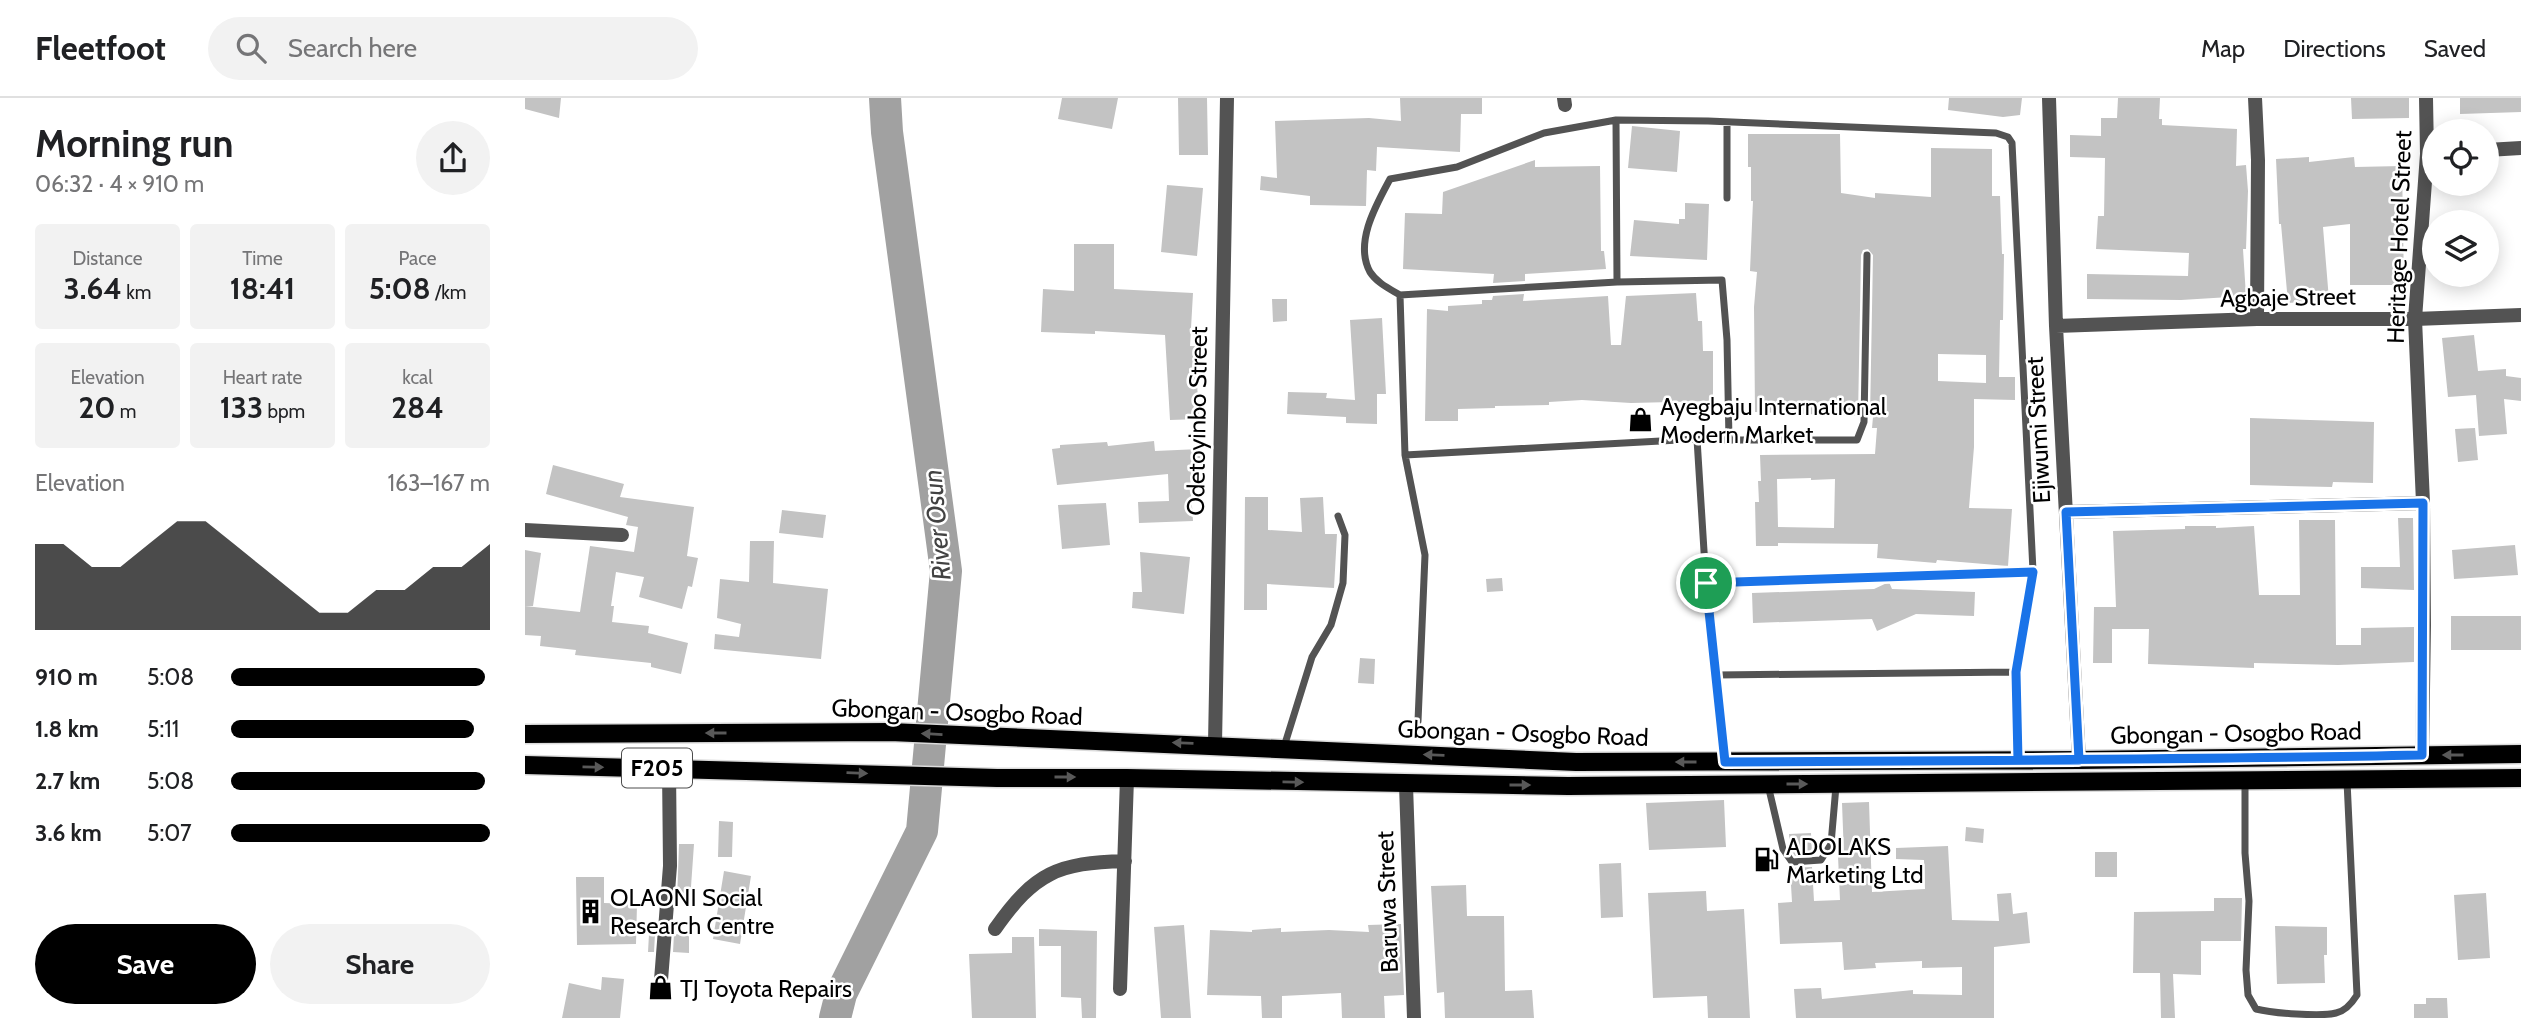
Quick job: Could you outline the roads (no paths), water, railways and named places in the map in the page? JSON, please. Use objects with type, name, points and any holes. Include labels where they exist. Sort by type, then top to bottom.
[{"type":"main road","name":"Gbongan - Osogbo Road","points":[[525,734],[890,732],[1215,744],[1283,751],[1576,762],[2079,760],[2521,754]]},
{"type":"main road","name":"Gbongan - Osogbo Road","points":[[525,765],[997,778],[1127,778],[1406,785],[1768,785],[2521,778]]},
{"type":"street","name":"Odetoyinbo Street","points":[[1215,744],[1227,98]]},
{"type":"street","name":"Ejiwumi Street","points":[[2049,98],[2056,326],[2079,760]]},
{"type":"street","points":[[2255,98],[2258,160],[2257,319]]},
{"type":"street","name":"Heritage Hotel Street","points":[[2426,98],[2428,119]]},
{"type":"street","points":[[2499,149],[2521,148]]},
{"type":"street","name":"Heritage Hotel Street","points":[[2422,755],[2423,503],[2415,319],[2426,196]]},
{"type":"street","name":"Agbaje Street","points":[[2056,326],[2257,319],[2415,319],[2521,315]]},
{"type":"street","points":[[2066,512],[2423,503]]},
{"type":"street","points":[[525,530],[622,535]]},
{"type":"street","points":[[661,980],[670,866],[669,769]]},
{"type":"street","points":[[1120,989],[1127,778]]},
{"type":"street","name":"Baruwa Street","points":[[1406,785],[1414,1018]]},
{"type":"street","points":[[995,929],[1011,906],[1051,872],[1086,862],[1125,861]]},
{"type":"lane","points":[[1616,120],[1617,282]]},
{"type":"lane","points":[[1729,440],[1727,340],[1722,280],[1617,282],[1400,295],[1381,284],[1370,272],[1365,252],[1370,216],[1390,179],[1457,167],[1544,133],[1616,120],[1996,133],[2008,137],[2012,143],[2033,572],[2016,672],[2018,760]]},
{"type":"lane","points":[[1727,122],[1727,198]]},
{"type":"lane","points":[[1405,455],[1697,439],[1857,440],[1864,422],[1867,255]]},
{"type":"lane","points":[[1400,295],[1405,455],[1425,555],[1418,722]]},
{"type":"lane","points":[[1697,439],[1706,583],[1725,762]]},
{"type":"lane","points":[[1283,751],[1312,657],[1331,625],[1343,583],[1345,535],[1338,516]]},
{"type":"lane","points":[[1706,583],[2033,572]]},
{"type":"lane","points":[[1717,675],[2016,672]]},
{"type":"lane","points":[[2245,782],[2245,853],[2249,901],[2246,970],[2248,995],[2256,1009],[2264,1011],[2337,1013],[2352,1004],[2357,995],[2347,780]]},
{"type":"lane","points":[[1768,785],[1783,849],[1792,862],[1821,860],[1831,844],[1836,784]]},
{"type":"waterway","name":"River Osun","points":[[835,1018],[841,994],[922,831],[946,571],[887,132],[885,98]]},
{"type":"place","name":"Ayegbaju International Modern Market","points":[[1640,420]]},
{"type":"place","name":"ADOLAKS Marketing Ltd","points":[[1766,860]]},
{"type":"place","name":"OLAONI Social Research Centre","points":[[590,911]]},
{"type":"place","name":"TJ Toyota Repairs","points":[[660,988]]}]
